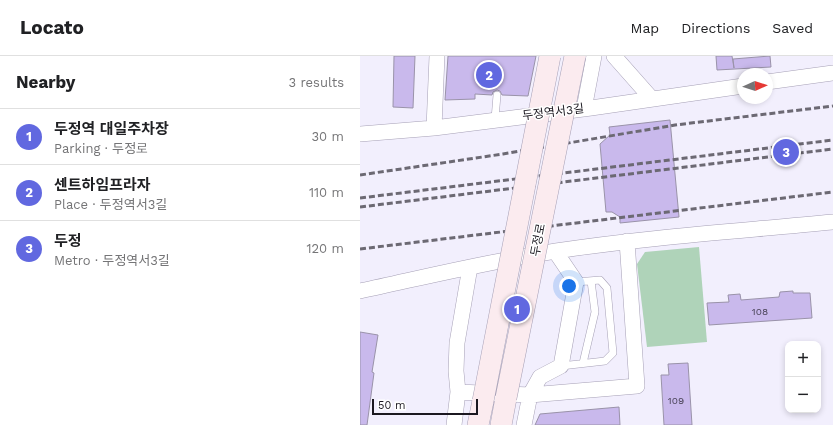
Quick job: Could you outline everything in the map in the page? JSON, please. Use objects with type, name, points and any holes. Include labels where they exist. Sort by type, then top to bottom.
[{"type":"street","points":[[434,128],[437,56]]},
{"type":"street","name":"두정로","points":[[478,425],[550,56]]},
{"type":"street","name":"두정로","points":[[500,425],[575,56]]},
{"type":"street","points":[[584,109],[594,56]]},
{"type":"street","points":[[614,56],[652,99]]},
{"type":"street","points":[[773,81],[833,73]]},
{"type":"street","name":"두정역서3길","points":[[360,134],[434,128],[495,119],[584,109],[737,87]]},
{"type":"street","points":[[360,291],[470,267],[555,251],[627,241],[833,222]]},
{"type":"street","points":[[458,392],[530,395],[637,386],[627,241]]},
{"type":"street","points":[[524,425],[530,395],[540,377],[561,366],[576,282],[555,251]]},
{"type":"street","points":[[454,425],[458,392],[456,371],[457,343],[470,267]]},
{"type":"lane","points":[[495,119],[497,95]]},
{"type":"lane","points":[[561,366],[605,361],[613,353],[607,288],[600,280],[576,282]]},
{"type":"lane","points":[[583,364],[595,312],[591,281]]},
{"type":"green space","points":[[699,247],[707,342],[647,347],[637,264],[645,252]]},
{"type":"building","points":[[394,56],[415,56],[413,108],[393,107]]},
{"type":"building","points":[[448,56],[536,56],[528,96],[502,95],[500,91],[497,90],[493,92],[492,95],[475,94],[475,99],[445,100]]},
{"type":"building","points":[[716,56],[732,56],[734,68],[733,59],[770,56],[771,67],[717,70]]},
{"type":"building","points":[[670,120],[679,217],[620,223],[620,217],[612,212],[606,212],[600,144],[610,135],[609,127]]},
{"type":"building","points":[[793,291],[793,293],[810,293],[812,318],[709,325],[707,303],[729,302],[728,295],[740,294],[741,300],[779,297],[780,292]]},
{"type":"building","points":[[360,332],[378,335],[372,372],[374,373],[367,425],[360,425]]},
{"type":"building","points":[[688,363],[692,425],[664,425],[661,375],[669,375],[668,364]]},
{"type":"building","points":[[619,407],[620,425],[535,425],[540,414]]},
{"type":"railway","points":[[360,175],[503,154],[675,125],[833,106]]},
{"type":"railway","points":[[360,198],[833,140]]},
{"type":"railway","points":[[360,207],[833,149]]},
{"type":"railway","points":[[360,249],[833,192]]},
{"type":"place","name":"센트하임프라자","points":[[489,75]]},
{"type":"place","name":"두정","points":[[786,152]]},
{"type":"place","name":"두정역 대일주차장","points":[[517,309]]}]
